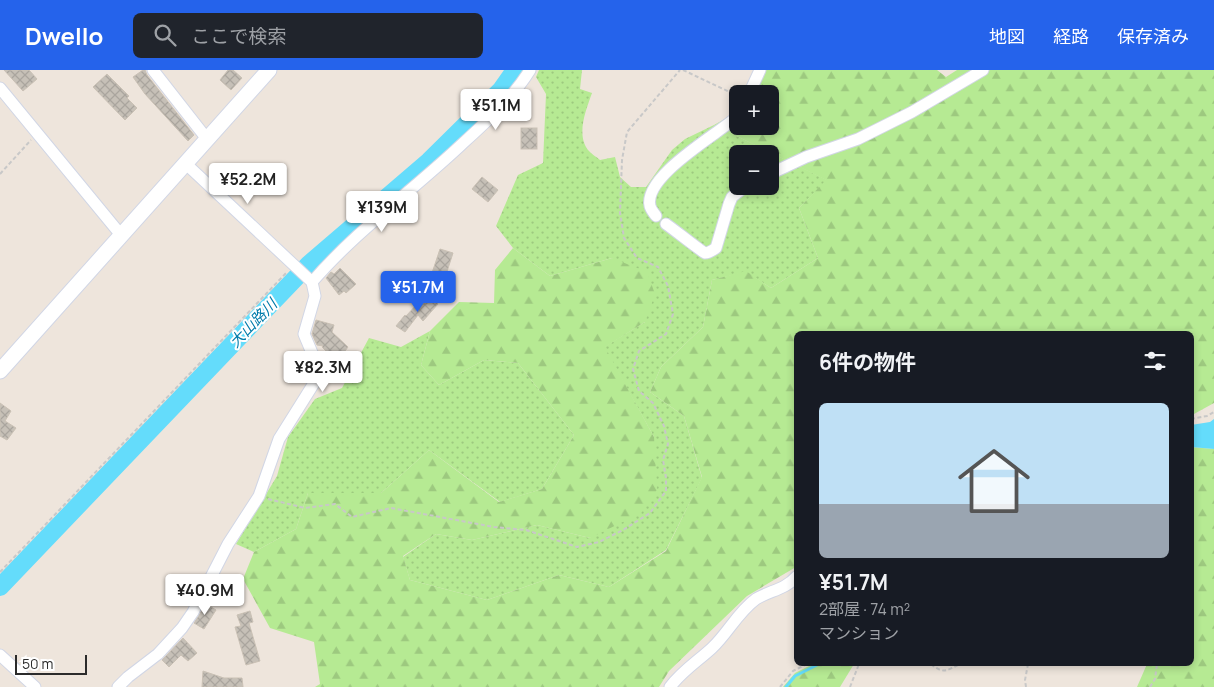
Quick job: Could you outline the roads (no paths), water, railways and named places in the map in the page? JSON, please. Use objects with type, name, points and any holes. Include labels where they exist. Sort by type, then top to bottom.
[{"type":"street","points":[[153,70],[207,139]]},
{"type":"street","points":[[0,371],[268,70]]},
{"type":"street","points":[[310,280],[482,126],[504,105],[530,70]]},
{"type":"street","points":[[753,85],[760,70]]},
{"type":"street","points":[[779,170],[806,157],[858,139],[912,112],[983,70]]},
{"type":"street","points":[[0,88],[121,235]]},
{"type":"street","points":[[656,216],[650,207],[650,200],[652,192],[659,181],[682,157],[729,123]]},
{"type":"street","points":[[118,687],[158,654],[182,628],[193,612],[228,544],[259,496],[279,439],[316,380],[318,367],[304,334],[314,296],[310,280],[185,164]]},
{"type":"street","points":[[666,224],[701,251],[705,253],[711,251],[716,248],[732,197],[735,195]]},
{"type":"street","points":[[670,687],[679,676],[713,647],[736,619],[757,599],[794,579]]},
{"type":"street","points":[[0,655],[35,687]]},
{"type":"water","points":[[1214,419],[1214,449],[1194,447],[1194,425],[1210,422]]},
{"type":"waterway","name":"大山路川","points":[[0,587],[309,264],[429,161],[501,90],[515,70]]},
{"type":"waterway","points":[[786,687],[795,676],[815,666]]}]
